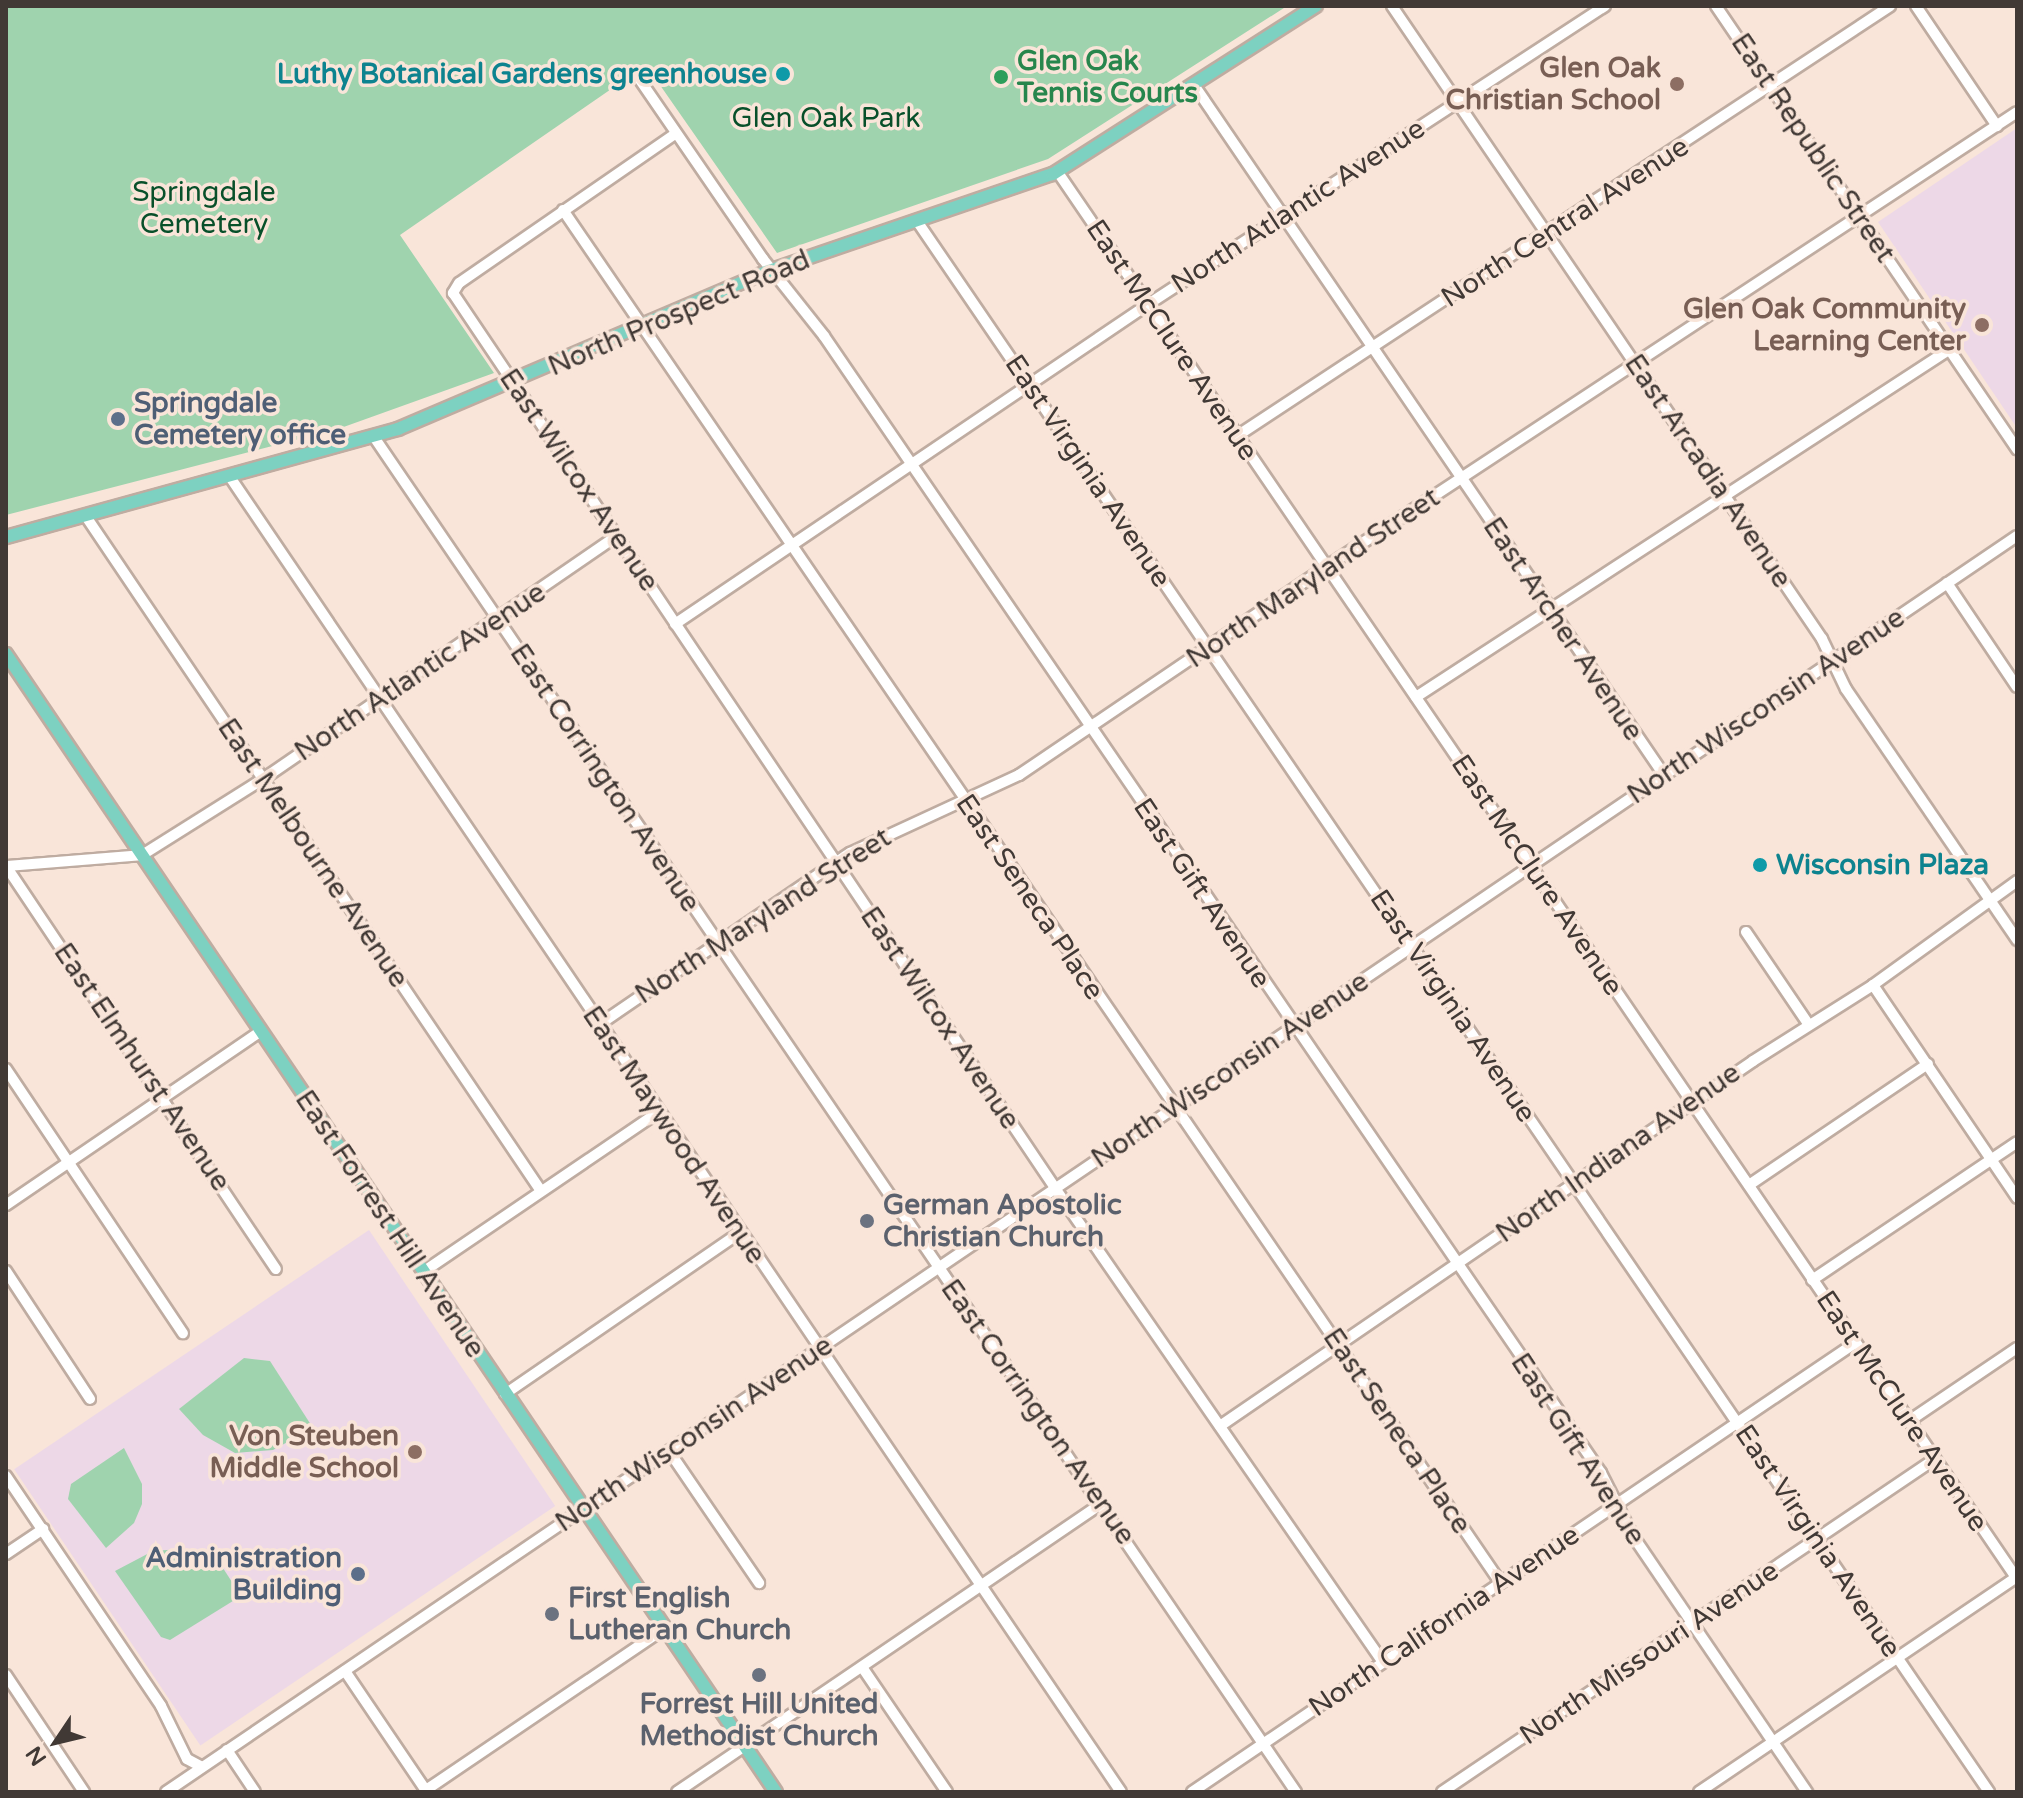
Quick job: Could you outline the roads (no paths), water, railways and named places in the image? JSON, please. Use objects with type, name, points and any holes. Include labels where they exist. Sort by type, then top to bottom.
[{"type":"main road","name":"North Prospect Road","points":[[6,537],[374,437],[513,383],[775,269],[1057,171],[1316,6]]},
{"type":"main road","name":"East Forrest Hill Avenue","points":[[6,654],[776,1792]]},
{"type":"street","name":"East Arcadia Avenue","points":[[1392,6],[1725,497],[1832,660],[1846,689],[2017,940]]},
{"type":"street","name":"North Atlantic Avenue","points":[[675,624],[1147,305],[1605,6]]},
{"type":"street","name":"East Republic Street","points":[[1716,6],[2017,449]]},
{"type":"street","name":"North Central Avenue","points":[[1237,436],[1547,235],[1890,6]]},
{"type":"street","points":[[1916,6],[1997,126]]},
{"type":"street","name":"East Gift Avenue","points":[[640,80],[675,134],[763,259],[775,269],[910,464],[1455,1265],[1601,1473],[1616,1505],[1807,1792]]},
{"type":"street","name":"East Archer Avenue","points":[[1194,85],[1664,775]]},
{"type":"street","name":"North Maryland Street","points":[[600,1024],[835,862],[1004,784],[1326,567],[1861,219],[2017,112]]},
{"type":"street","points":[[563,210],[675,134]]},
{"type":"street","name":"East McClure Avenue","points":[[1057,171],[2016,1578]]},
{"type":"street","name":"East Wilcox Avenue","points":[[563,210],[453,290],[615,537],[1055,1188],[1382,1661]]},
{"type":"street","name":"East Seneca Place","points":[[563,210],[1500,1582]]},
{"type":"street","name":"East Virginia Avenue","points":[[917,221],[1989,1792]]},
{"type":"street","points":[[1416,697],[1950,349]]},
{"type":"street","name":"East Corrington Avenue","points":[[374,437],[1296,1792]]},
{"type":"street","name":"East Maywood Avenue","points":[[230,477],[739,1233],[1121,1792]]},
{"type":"street","name":"East Melbourne Avenue","points":[[85,515],[541,1191]]},
{"type":"street","name":"North Wisconsin Avenue","points":[[166,1792],[2017,536]]},
{"type":"street","name":"North Atlantic Avenue","points":[[142,855],[263,779],[615,537]]},
{"type":"street","points":[[1947,583],[2017,687]]},
{"type":"street","points":[[6,866],[142,855]]},
{"type":"street","name":"East Elmhurst Avenue","points":[[6,866],[276,1269]]},
{"type":"street","name":"North Indiana Avenue","points":[[1220,1426],[1693,1103],[1873,985],[2017,881]]},
{"type":"street","points":[[1746,932],[1809,1025]]},
{"type":"street","points":[[1873,985],[2017,1198]]},
{"type":"street","points":[[6,1205],[260,1032]]},
{"type":"street","points":[[1749,1185],[1928,1064]]},
{"type":"street","points":[[6,1069],[183,1333]]},
{"type":"street","points":[[423,1272],[658,1112]]},
{"type":"street","points":[[1812,1280],[2017,1142]]},
{"type":"street","points":[[505,1394],[739,1233]]},
{"type":"street","points":[[6,1271],[90,1399]]},
{"type":"street","name":"North California Avenue","points":[[1192,1792],[1855,1343]]},
{"type":"street","points":[[1909,1421],[2017,1348]]},
{"type":"street","points":[[669,1451],[759,1583]]},
{"type":"street","name":"North Missouri Avenue","points":[[1442,1792],[1935,1459]]},
{"type":"street","points":[[6,1476],[161,1706],[187,1759],[202,1767]]},
{"type":"street","points":[[677,1792],[1101,1504]]},
{"type":"street","points":[[6,1554],[43,1529]]},
{"type":"street","points":[[2005,1562],[2017,1554]]},
{"type":"street","points":[[1699,1792],[2016,1578]]},
{"type":"street","points":[[345,1671],[427,1791],[664,1629]]},
{"type":"street","points":[[862,1667],[947,1792]]},
{"type":"street","points":[[6,1675],[84,1792]]},
{"type":"street","points":[[227,1750],[255,1792]]},
{"type":"place","name":"Luthy Botanical Gardens greenhouse","points":[[783,74]]},
{"type":"place","name":"Glen Oak Tennis Courts","points":[[1001,77]]},
{"type":"place","name":"Glen Oak Christian School","points":[[1677,84]]},
{"type":"place","name":"Glen Oak Community Learning Center","points":[[1982,325]]},
{"type":"place","name":"Springdale Cemetery office","points":[[118,419]]},
{"type":"place","name":"Wisconsin Plaza","points":[[1760,865]]},
{"type":"place","name":"German Apostolic Christian Church","points":[[867,1221]]},
{"type":"place","name":"Von Steuben Middle School","points":[[415,1452]]},
{"type":"place","name":"Administration Building","points":[[358,1574]]},
{"type":"place","name":"First English Lutheran Church","points":[[552,1614]]},
{"type":"place","name":"Forrest Hill United Methodist Church","points":[[759,1675]]},
{"type":"park label","name":"Glen Oak Park","points":[[826,118]]},
{"type":"park label","name":"Springdale Cemetery","points":[[204,208]]}]
